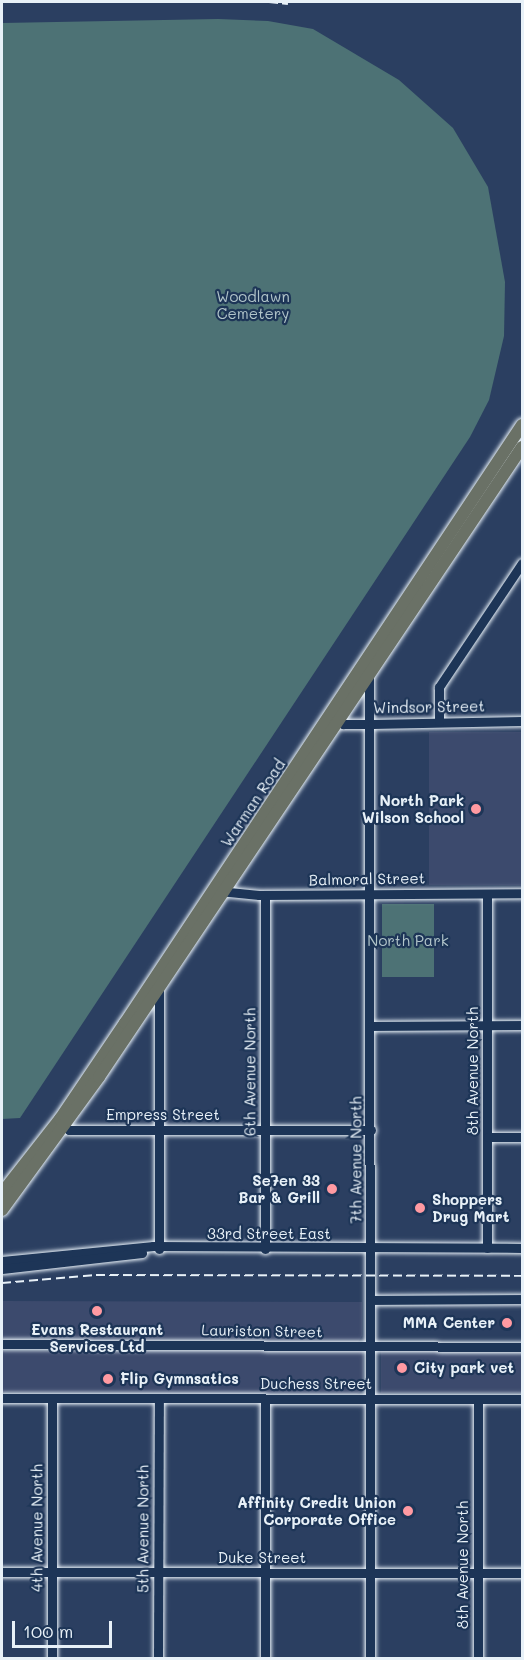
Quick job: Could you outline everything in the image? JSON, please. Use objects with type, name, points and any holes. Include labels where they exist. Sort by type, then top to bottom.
[{"type":"main road","name":"Warman Road","points":[[2,1193],[60,1119],[339,720],[367,669],[522,425]]},
{"type":"main road","name":"Warman Road","points":[[2,1210],[65,1126],[159,987],[218,891],[367,669],[522,447]]},
{"type":"street","points":[[439,721],[439,687],[522,563]]},
{"type":"street","name":"7th Avenue North","points":[[367,669],[372,724],[370,1659]]},
{"type":"street","name":"Windsor Street","points":[[339,720],[343,724],[522,721]]},
{"type":"street","name":"Balmoral Street","points":[[218,891],[265,895],[522,893]]},
{"type":"street","name":"8th Avenue North","points":[[487,894],[488,1248]]},
{"type":"street","name":"6th Avenue North","points":[[265,895],[266,1249]]},
{"type":"street","points":[[159,987],[159,1249]]},
{"type":"street","points":[[372,1026],[522,1025]]},
{"type":"street","name":"Empress Street","points":[[65,1126],[69,1130],[371,1130]]},
{"type":"street","points":[[488,1137],[522,1137]]},
{"type":"street","name":"33rd Street East","points":[[2,1261],[153,1246],[159,1249]]},
{"type":"street","name":"33rd Street East","points":[[2,1269],[159,1249],[522,1248]]},
{"type":"street","points":[[371,1300],[522,1299]]},
{"type":"street","name":"Lauriston Street","points":[[2,1344],[522,1347]]},
{"type":"street","name":"Duchess Street","points":[[2,1398],[522,1399]]},
{"type":"street","name":"4th Avenue North","points":[[52,1398],[52,1659]]},
{"type":"street","name":"5th Avenue North","points":[[158,1659],[159,1399]]},
{"type":"street","points":[[265,1399],[265,1659]]},
{"type":"street","name":"8th Avenue North","points":[[478,1399],[478,1659]]},
{"type":"street","name":"Duke Street","points":[[2,1572],[522,1573]]},
{"type":"shaded area","name":"North Park Wilson School","points":[[429,732],[522,732],[522,885],[429,885]]},
{"type":"shaded area","points":[[2,1301],[362,1302],[362,1336],[358,1342],[2,1342]]},
{"type":"shaded area","points":[[2,1351],[363,1351],[363,1390],[357,1394],[2,1392]]},
{"type":"shaded area","points":[[381,1351],[522,1351],[522,1393],[381,1393]]},
{"type":"green space","name":"Woodlawn Cemetery","points":[[218,19],[268,21],[313,29],[399,80],[453,128],[488,187],[505,282],[504,336],[489,400],[470,437],[20,1118],[2,1119],[2,23]]},
{"type":"green space","name":"North Park","points":[[382,904],[434,904],[434,977],[382,977]]},
{"type":"railway","points":[[269,2],[288,4]]},
{"type":"railway","points":[[2,1283],[96,1275],[522,1276]]},
{"type":"place","name":"North Park Wilson School","points":[[476,809]]},
{"type":"place","name":"Se7en 33 Bar & Grill","points":[[332,1189]]},
{"type":"place","name":"Shoppers Drug Mart","points":[[420,1208]]},
{"type":"place","name":"Evans Restaurant Services Ltd","points":[[97,1311]]},
{"type":"place","name":"MMA Center","points":[[507,1323]]},
{"type":"place","name":"City park vet","points":[[402,1368]]},
{"type":"place","name":"Flip Gymnsatics","points":[[108,1379]]},
{"type":"place","name":"Affinity Credit Union Corporate Office","points":[[408,1511]]}]
